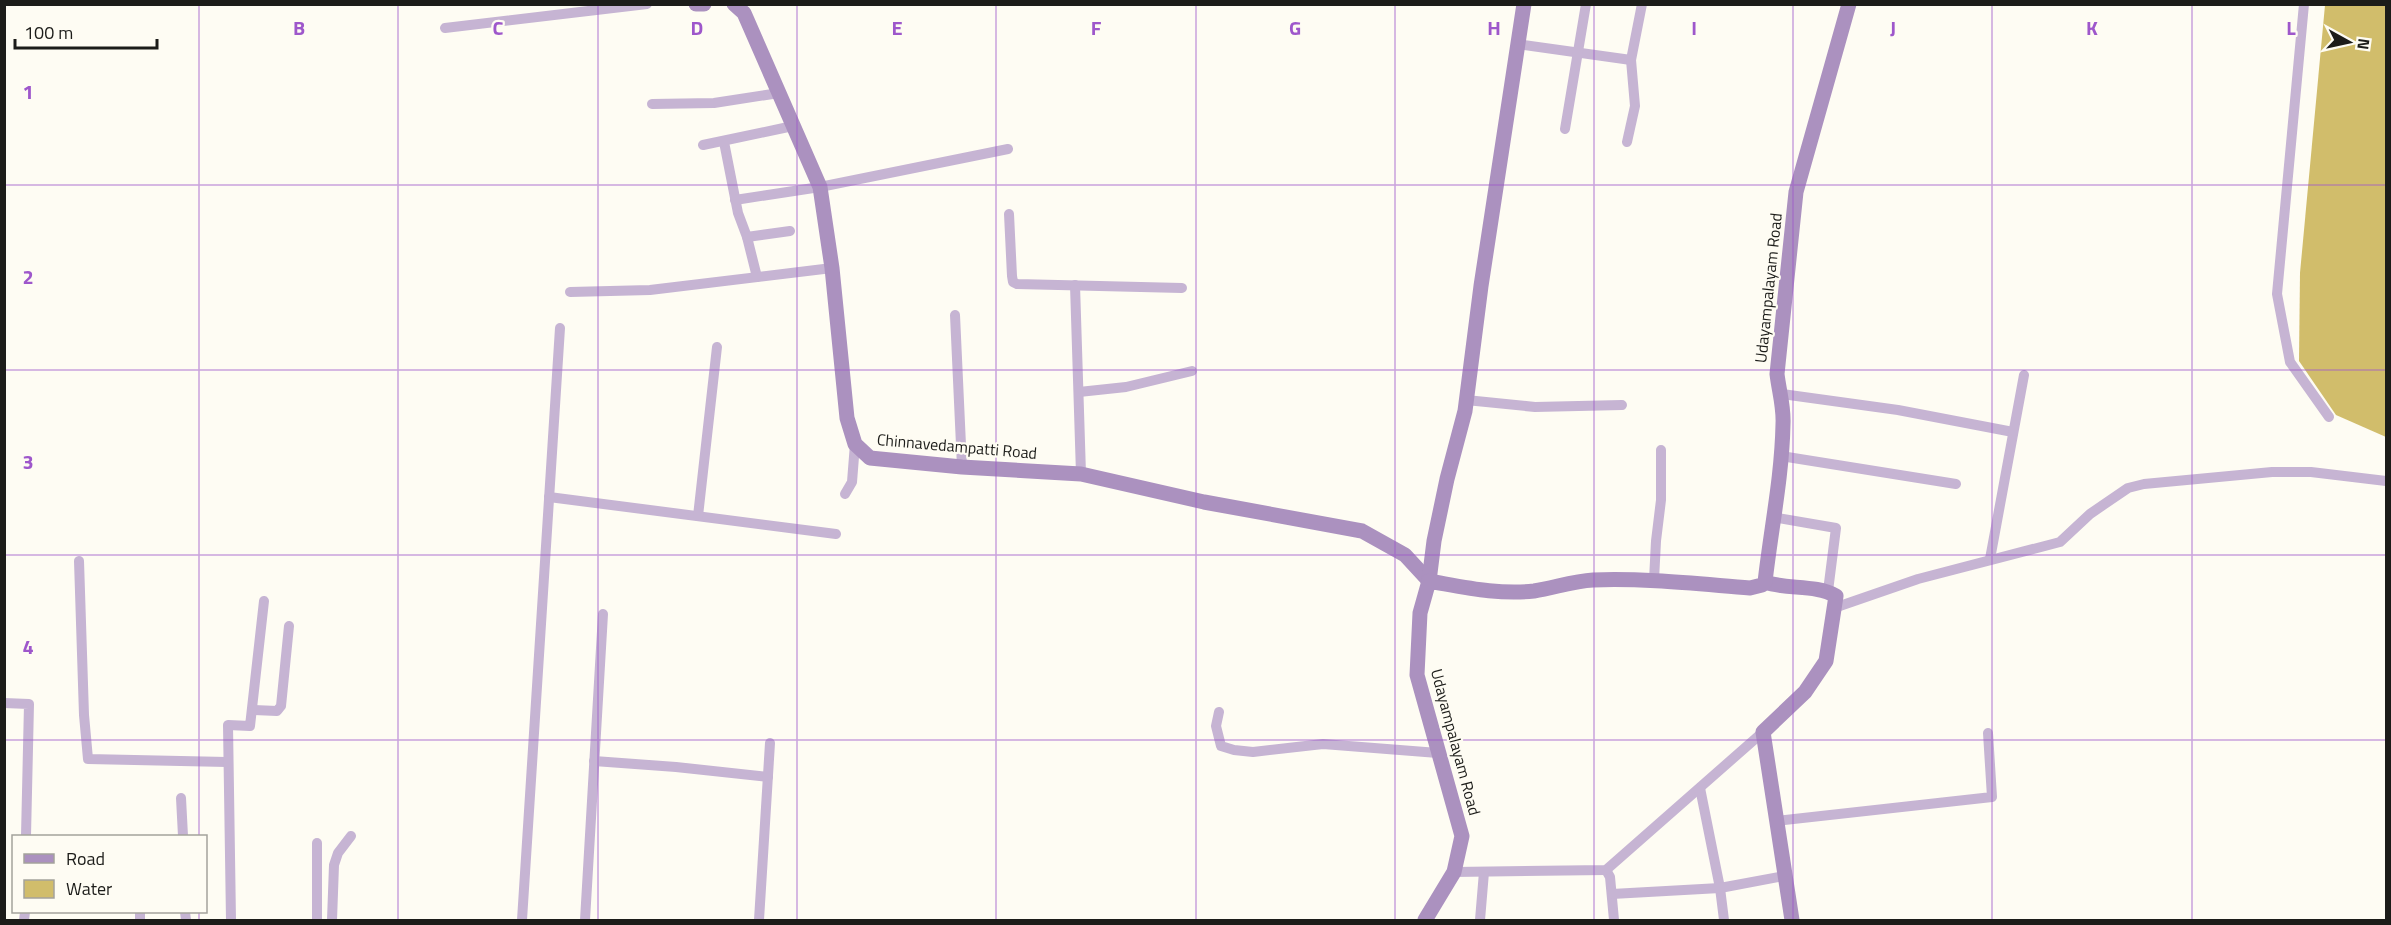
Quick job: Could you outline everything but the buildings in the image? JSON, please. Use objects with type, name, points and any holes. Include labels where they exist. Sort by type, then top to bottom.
[{"type":"street","points":[[445,28],[647,4]]},
{"type":"street","points":[[696,4],[704,4]]},
{"type":"street","name":"Chinnavedampatti Road","points":[[734,4],[744,13],[820,187],[832,268],[847,418],[855,444],[870,458],[962,467],[1081,474],[1204,502],[1362,531],[1405,555],[1429,581]]},
{"type":"street","name":"Udayampalayam Road","points":[[1425,921],[1454,873],[1462,836],[1417,675],[1420,613],[1429,581],[1436,531],[1466,400],[1482,274],[1524,4]]},
{"type":"street","points":[[1565,129],[1586,4]]},
{"type":"street","points":[[1627,142],[1635,106],[1631,60],[1642,4]]},
{"type":"street","name":"Udayampalayam Road","points":[[1765,582],[1781,456],[1782,394],[1777,374],[1796,192],[1849,4]]},
{"type":"street","points":[[2304,4],[2277,294],[2290,362],[2329,417]]},
{"type":"street","points":[[1518,44],[1631,60]]},
{"type":"street","points":[[652,104],[714,103],[778,93]]},
{"type":"street","points":[[703,145],[793,126]]},
{"type":"street","points":[[724,142],[735,200],[757,278]]},
{"type":"street","points":[[735,200],[820,187],[1008,149]]},
{"type":"street","points":[[1009,213],[1013,282],[1017,284],[1182,288]]},
{"type":"street","points":[[747,237],[790,231]]},
{"type":"street","points":[[570,292],[650,290],[832,268]]},
{"type":"street","points":[[1075,285],[1081,474]]},
{"type":"street","points":[[955,315],[962,467]]},
{"type":"street","points":[[522,921],[560,328]]},
{"type":"street","points":[[698,516],[717,347]]},
{"type":"street","points":[[1079,392],[1126,387],[1192,371]]},
{"type":"street","points":[[1990,559],[2024,375]]},
{"type":"street","points":[[1782,394],[1898,410],[2013,432]]},
{"type":"street","points":[[1466,400],[1535,407],[1622,405]]},
{"type":"street","points":[[844,494],[852,482],[855,444]]},
{"type":"street","points":[[1654,580],[1661,500],[1661,450]]},
{"type":"street","points":[[1781,456],[1956,484]]},
{"type":"street","points":[[1834,608],[1918,579],[2060,542],[2090,514],[2128,488],[2144,484],[2272,472],[2311,472],[2386,481]]},
{"type":"street","points":[[549,497],[836,534]]},
{"type":"street","points":[[1772,517],[1836,528],[1828,591]]},
{"type":"street","points":[[79,561],[84,715],[88,759],[227,762]]},
{"type":"street","points":[[1429,581],[1488,591],[1510,592],[1536,591],[1561,584],[1592,580],[1654,580],[1750,588],[1765,582],[1778,587],[1828,591],[1836,596],[1826,661],[1805,692],[1763,732],[1606,870],[1454,873]]},
{"type":"street","points":[[231,921],[228,725],[250,726],[264,601]]},
{"type":"street","points":[[585,921],[603,614]]},
{"type":"street","points":[[253,710],[277,711],[281,706],[289,626]]},
{"type":"street","points":[[4,703],[29,704],[26,835]]},
{"type":"street","points":[[1219,712],[1216,726],[1221,746],[1234,750],[1253,752],[1323,744],[1438,753]]},
{"type":"street","points":[[1763,732],[1792,921]]},
{"type":"street","points":[[1775,821],[1992,797],[1988,733]]},
{"type":"street","points":[[759,921],[770,742]]},
{"type":"street","points":[[594,761],[768,777]]},
{"type":"street","points":[[1700,788],[1720,888],[1724,921]]},
{"type":"street","points":[[181,798],[183,835]]},
{"type":"street","points":[[332,921],[334,865],[338,853],[351,836]]},
{"type":"street","points":[[317,843],[317,921]]},
{"type":"street","points":[[1606,870],[1610,878],[1614,921]]},
{"type":"street","points":[[1480,921],[1484,872]]},
{"type":"street","points":[[1612,894],[1720,888],[1785,876]]},
{"type":"water","points":[[2325,5],[2386,5],[2386,437],[2336,415],[2299,361],[2300,273]]}]
